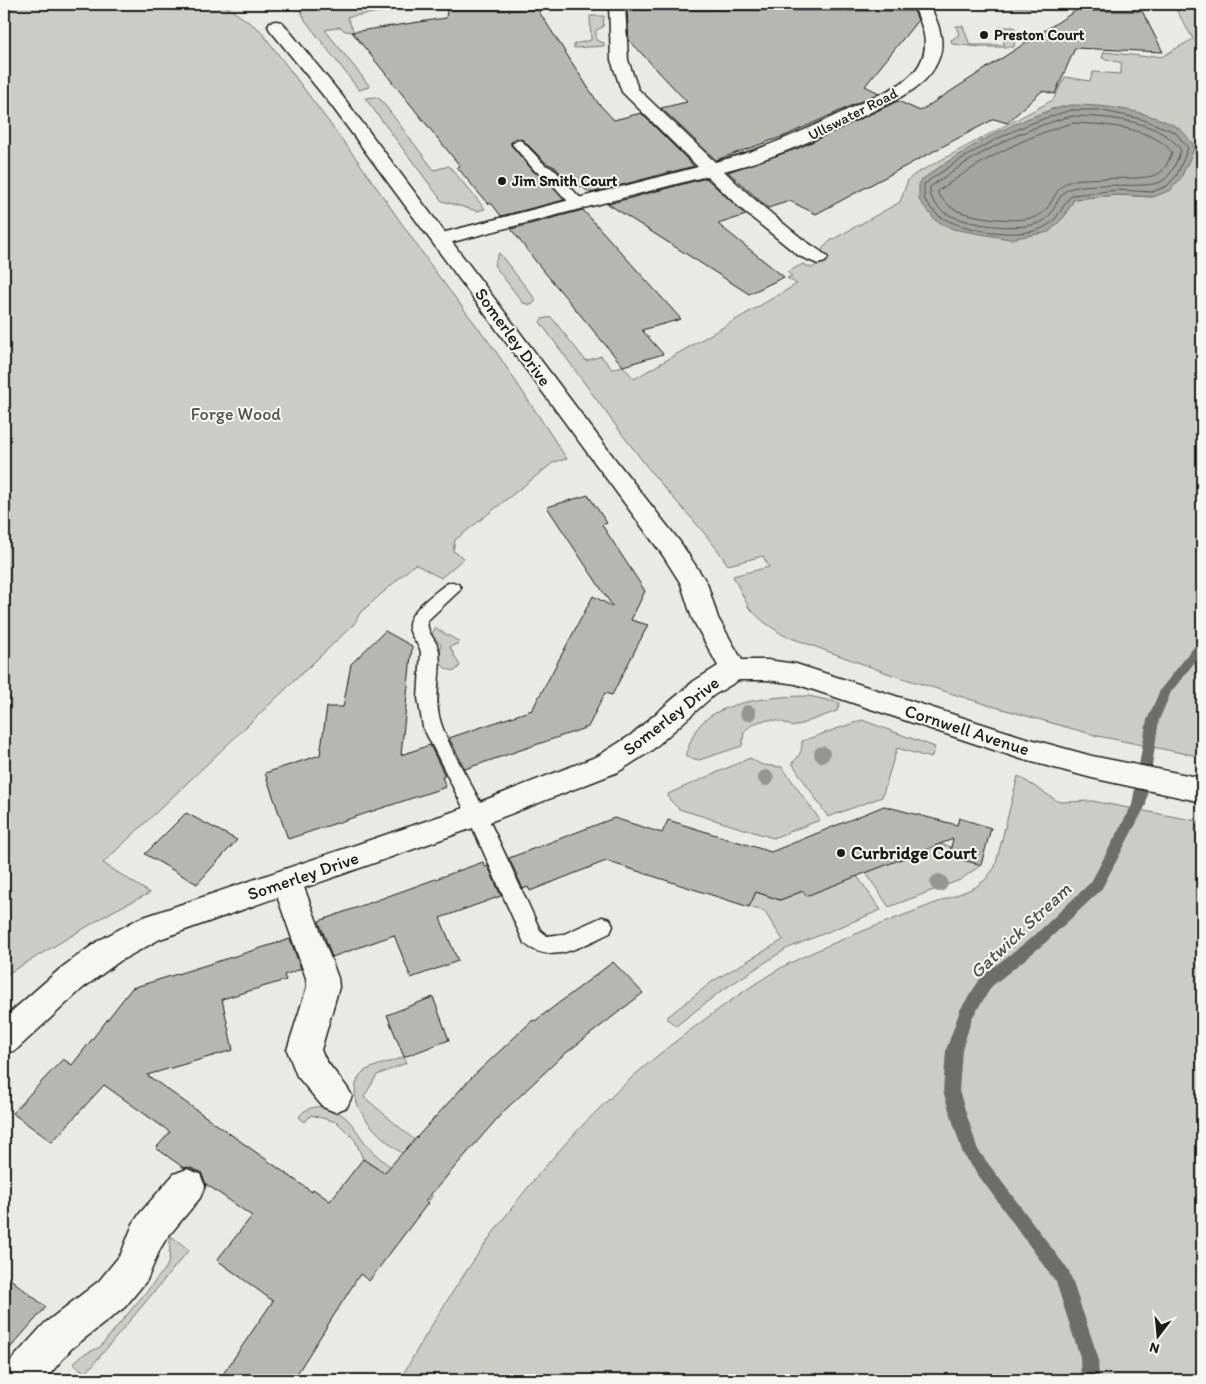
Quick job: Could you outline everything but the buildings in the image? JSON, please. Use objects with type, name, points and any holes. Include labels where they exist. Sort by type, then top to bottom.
[{"type":"street","points":[[617,4],[619,66],[624,80],[639,101],[710,170],[767,220],[806,252],[818,258]]},
{"type":"street","name":"Ullswater Road","points":[[441,239],[710,170],[771,153],[793,144],[910,84],[926,67],[932,57],[934,46],[930,25],[922,4]]},
{"type":"street","name":"Somerley Drive","points":[[4,1039],[72,978],[108,951],[149,930],[477,815],[608,764],[641,743],[704,688],[734,670],[705,618],[694,584],[671,548],[610,469],[337,101],[276,26]]},
{"type":"street","name":"Cornwell Avenue","points":[[734,670],[767,670],[796,674],[1021,748],[1092,767],[1202,790]]},
{"type":"street","points":[[287,882],[322,978],[323,987],[304,1050],[309,1065],[335,1096]]},
{"type":"street","points":[[20,1380],[58,1336],[112,1294],[134,1267],[146,1237],[153,1226],[187,1186]]},
{"type":"lane","points":[[518,144],[540,168],[549,172],[578,204]]},
{"type":"lane","points":[[452,588],[420,616],[418,623],[421,636],[430,651],[426,696],[427,712],[432,727],[477,815],[532,936],[537,943],[547,947],[558,945],[602,926]]},
{"type":"green space","name":"Forge Wood","points":[[4,4],[223,4],[260,30],[358,161],[437,274],[495,350],[567,459],[554,462],[455,540],[453,551],[464,558],[441,578],[415,564],[360,613],[354,624],[103,863],[150,893],[115,910],[4,976]]},
{"type":"green space","points":[[298,4],[446,4],[445,10],[392,10],[347,17],[354,32],[345,31],[340,27],[325,30],[368,84],[369,87],[359,90],[305,20]]},
{"type":"green space","points":[[950,4],[1032,4],[1034,8],[950,7]]},
{"type":"green space","points":[[1173,4],[1202,4],[1202,757],[1098,736],[988,705],[890,674],[783,635],[764,622],[749,608],[733,576],[769,567],[763,556],[728,565],[623,436],[540,322],[542,319],[551,317],[586,361],[601,356],[612,369],[623,366],[634,379],[797,284],[787,278],[792,276],[787,272],[803,264],[812,268],[828,256],[822,251],[830,241],[900,202],[908,180],[915,174],[1053,100],[1065,77],[1090,81],[1093,72],[1120,74],[1122,63],[1102,58],[1104,52],[1161,57],[1193,39]],"holes":[[[1054,108],[1153,197],[1117,195],[1074,199],[1064,217],[919,182],[951,160],[985,141]]]},
{"type":"green space","points":[[590,16],[604,16],[603,27],[596,30],[596,40],[604,43],[604,46],[574,48],[574,44],[591,40]]},
{"type":"green space","points":[[956,26],[963,26],[970,45],[1005,45],[999,27],[1014,27],[1016,32],[1014,47],[981,47],[952,44],[951,40],[959,35]]},
{"type":"green space","points":[[376,97],[381,100],[434,170],[449,166],[485,209],[477,211],[442,201],[365,98]]},
{"type":"green space","points":[[499,253],[536,300],[532,305],[523,303],[494,265]]},
{"type":"green space","points":[[435,628],[459,643],[450,647],[460,666],[455,671],[445,668],[441,662],[441,645],[432,635]]},
{"type":"green space","points":[[809,696],[840,703],[837,711],[793,727],[773,720],[755,723],[744,732],[742,746],[699,760],[686,757],[697,728],[709,717],[722,710],[751,701]]},
{"type":"green space","points":[[862,720],[935,747],[931,758],[897,748],[882,797],[828,817],[792,763],[800,753],[802,741]]},
{"type":"green space","points":[[750,758],[762,765],[782,767],[820,820],[773,838],[679,809],[669,799],[668,794]]},
{"type":"green space","points":[[1018,776],[1059,802],[1092,801],[1202,822],[1202,1380],[400,1380],[444,1305],[521,1196],[578,1130],[620,1088],[682,1036],[756,983],[786,965],[832,944],[974,888],[985,880],[995,867]]},
{"type":"green space","points":[[930,841],[951,847],[949,856],[981,865],[960,880],[889,907],[866,873]]},
{"type":"green space","points":[[857,876],[881,910],[786,949],[721,991],[676,1026],[666,1018],[713,981],[783,940],[764,911],[749,907],[756,892],[780,900],[803,891]]},
{"type":"green space","points":[[404,1057],[406,1063],[377,1075],[364,1097],[451,1171],[443,1181],[386,1141],[362,1114],[356,1099],[356,1085],[359,1076],[363,1072]]},
{"type":"green space","points":[[324,1106],[334,1110],[348,1120],[373,1152],[394,1170],[432,1196],[428,1203],[363,1159],[355,1140],[337,1122],[311,1115],[305,1122],[299,1117],[310,1108]]},
{"type":"green space","points":[[171,1236],[189,1250],[86,1373],[73,1364],[81,1356],[100,1347],[166,1268],[169,1260]]},
{"type":"water","points":[[1071,105],[1125,110],[1152,116],[1177,127],[1195,147],[1181,178],[1171,190],[1153,197],[1117,195],[1074,199],[1064,217],[1049,232],[1010,239],[953,229],[935,220],[919,200],[919,182],[952,159],[1012,125]]},
{"type":"waterway","name":"Gatwick Stream","points":[[1090,1380],[1089,1357],[1063,1277],[971,1154],[951,1091],[954,1050],[965,1015],[987,981],[1040,939],[1096,886],[1139,805],[1153,720],[1166,690],[1202,645]]},
{"type":"place","name":"Preston Court","points":[[984,35]]},
{"type":"place","name":"Jim Smith Court","points":[[502,181]]},
{"type":"place","name":"Curbridge Court","points":[[841,853]]}]
